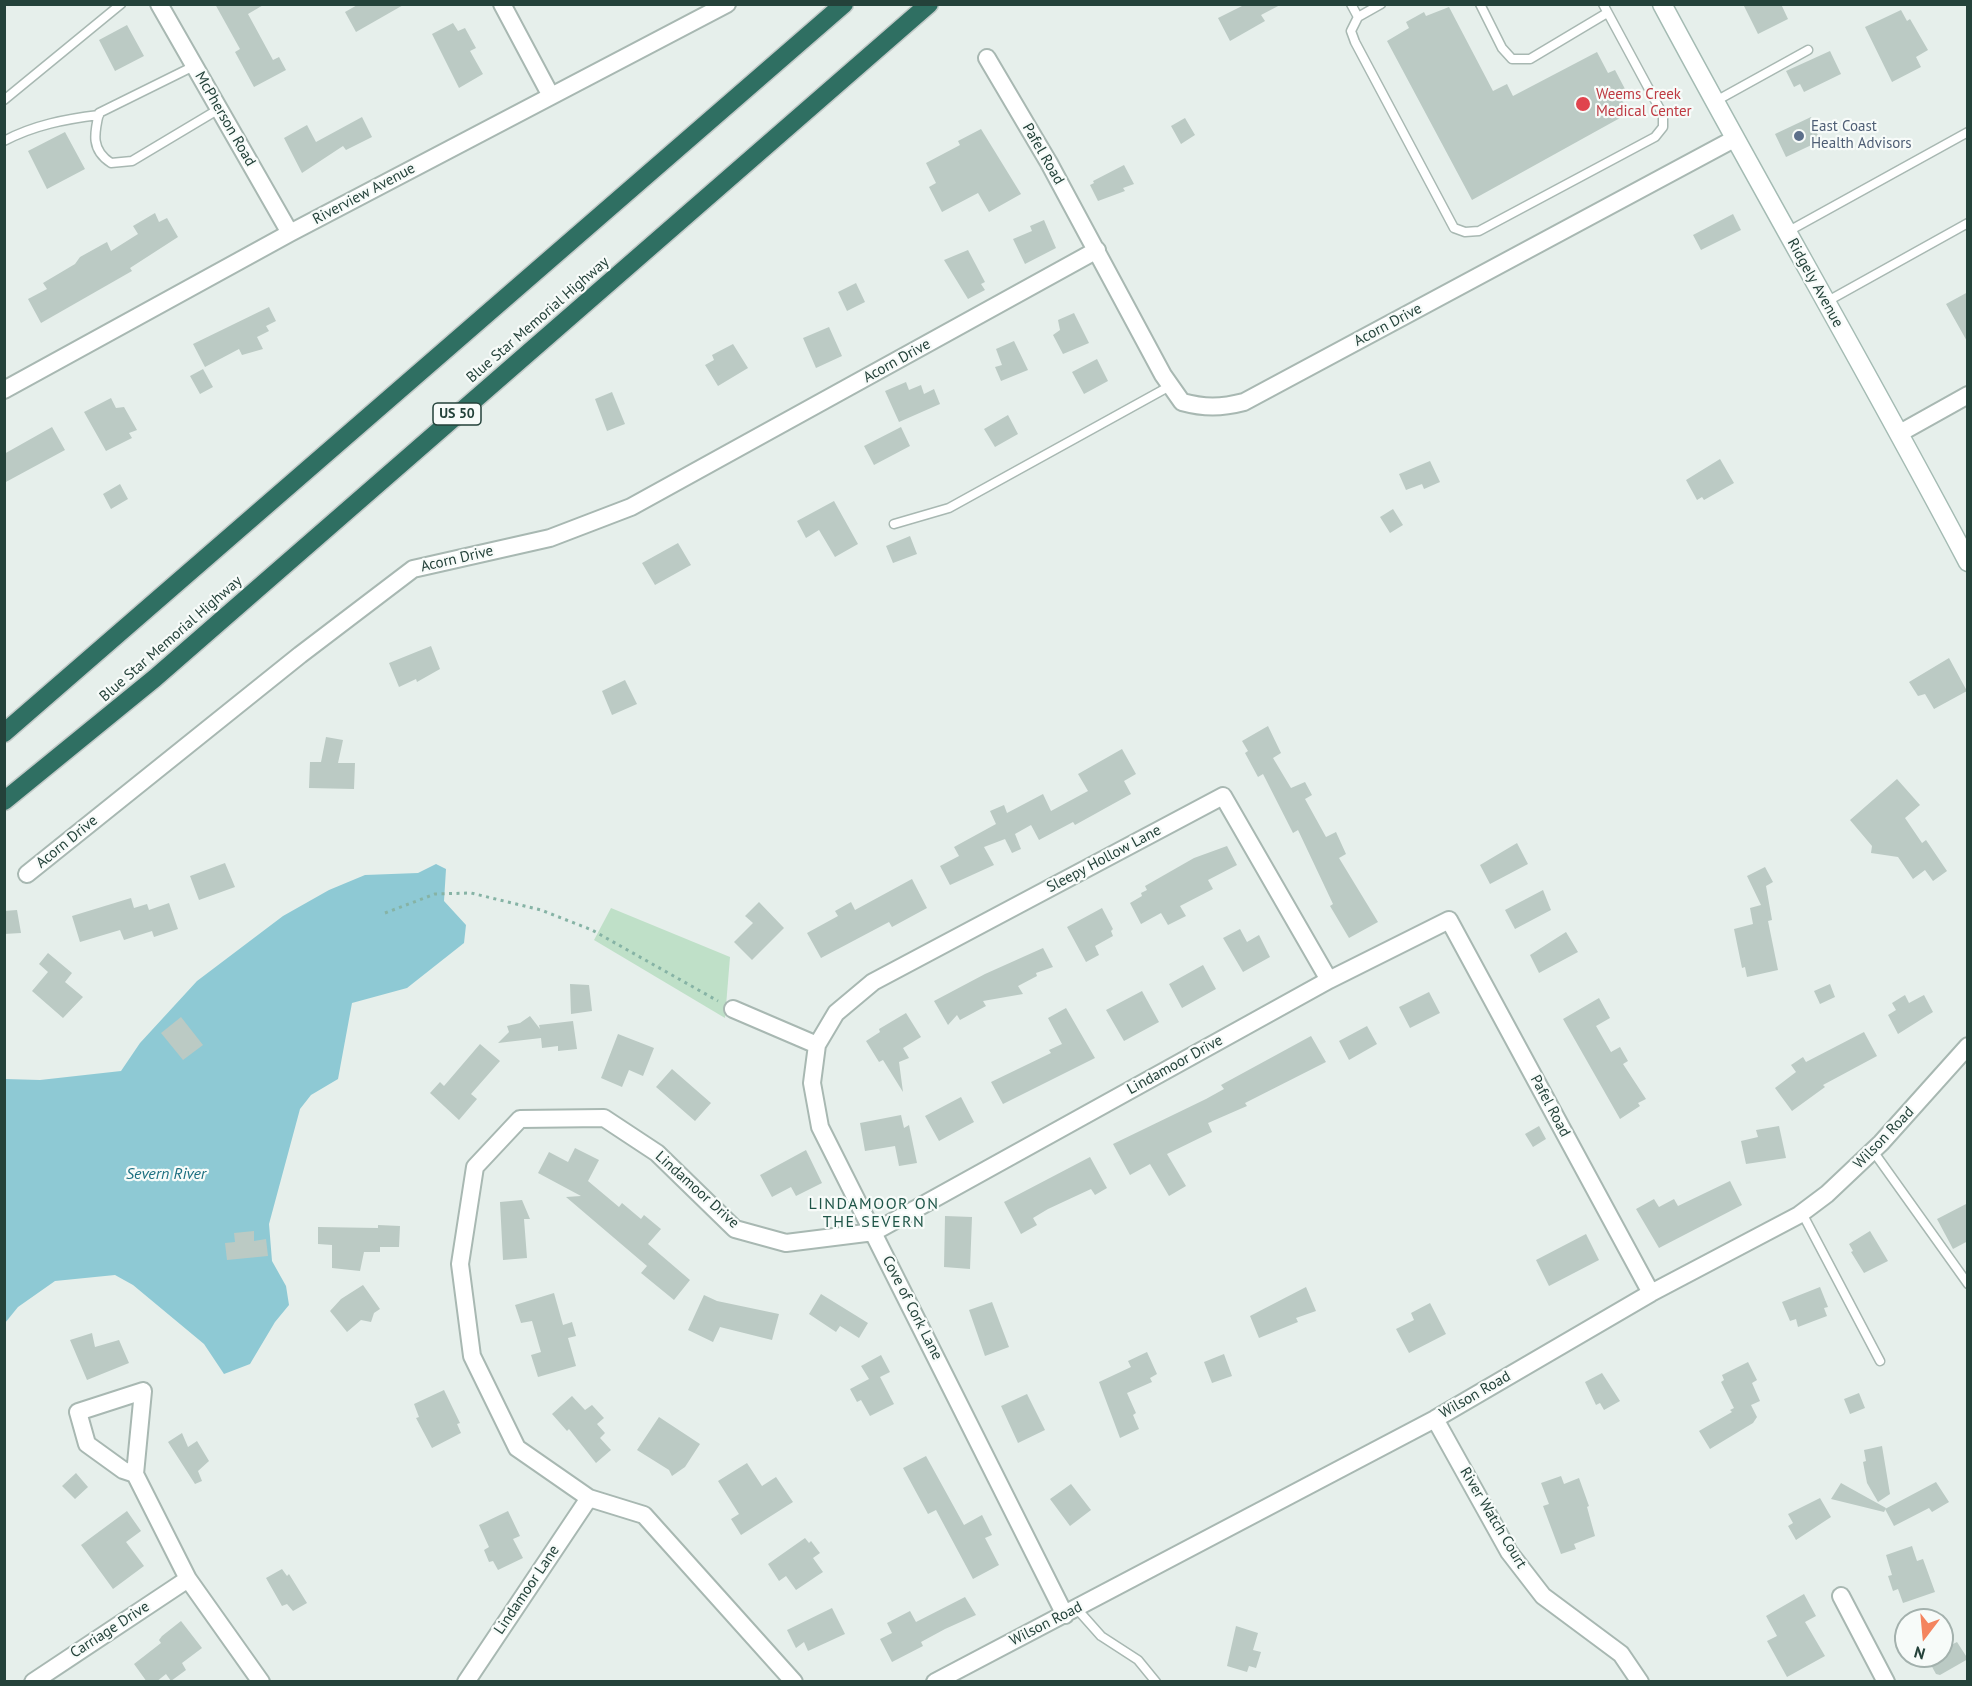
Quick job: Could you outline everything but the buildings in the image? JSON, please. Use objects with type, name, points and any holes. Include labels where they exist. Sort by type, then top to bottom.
[{"type":"highway","points":[[4,733],[844,4]]},
{"type":"highway","name":"Blue Star Memorial Highway","points":[[4,801],[164,670],[930,4]]},
{"type":"main road","name":"Ridgely Avenue","points":[[1662,4],[1734,140],[1900,433],[1968,562]]},
{"type":"street","name":"McPherson Road","points":[[159,4],[290,233]]},
{"type":"street","points":[[502,4],[551,96]]},
{"type":"street","name":"Riverview Avenue","points":[[4,390],[290,233],[727,4]]},
{"type":"street","name":"Pafel Road","points":[[987,58],[1097,250]]},
{"type":"street","name":"Acorn Drive","points":[[27,874],[300,655],[413,569],[550,538],[631,507],[1097,250],[1170,386],[1182,402],[1203,408],[1224,407],[1244,402],[1734,140]]},
{"type":"street","points":[[1900,433],[1968,395]]},
{"type":"street","name":"Sleepy Hollow Lane","points":[[817,1045],[836,1013],[873,982],[1224,796],[1329,980]]},
{"type":"street","name":"Pafel Road","points":[[1449,920],[1651,1293]]},
{"type":"street","name":"Lindamoor Drive","points":[[794,1682],[644,1515],[589,1498],[517,1448],[472,1356],[460,1264],[475,1167],[520,1119],[604,1118],[657,1153],[735,1229],[786,1243],[874,1232],[1329,980],[1449,920]]},
{"type":"street","points":[[733,1009],[817,1045]]},
{"type":"street","name":"Cove of Cork Lane","points":[[817,1045],[812,1083],[820,1127],[1071,1612]]},
{"type":"street","name":"Wilson Road","points":[[935,1682],[1435,1419],[1651,1293],[1802,1213],[1873,1151],[1968,1046]]},
{"type":"street","points":[[135,1474],[123,1470],[87,1444],[78,1412],[143,1392],[135,1474],[188,1579],[261,1682]]},
{"type":"street","name":"River Watch Court","points":[[1435,1419],[1509,1551],[1543,1596],[1621,1654],[1640,1682]]},
{"type":"street","name":"Lindamoor Lane","points":[[466,1682],[589,1498]]},
{"type":"street","name":"Carriage Drive","points":[[33,1682],[188,1579]]},
{"type":"street","points":[[1841,1596],[1886,1682]]},
{"type":"lane","points":[[4,100],[120,4]]},
{"type":"lane","points":[[1351,4],[1358,17]]},
{"type":"lane","points":[[1381,4],[1358,17],[1351,32],[1454,228],[1465,232],[1479,231],[1521,209],[1655,137],[1663,127],[1663,115],[1603,4]]},
{"type":"lane","points":[[1480,4],[1502,48],[1512,59],[1530,59],[1608,14]]},
{"type":"lane","points":[[1714,102],[1808,50]]},
{"type":"lane","points":[[4,141],[19,133],[65,120],[99,115],[194,66]]},
{"type":"lane","points":[[99,115],[94,140],[104,158],[111,163],[132,161],[219,109]]},
{"type":"lane","points":[[1786,232],[1968,132]]},
{"type":"lane","points":[[1826,302],[1968,223]]},
{"type":"lane","points":[[894,524],[950,508],[1170,386]]},
{"type":"lane","points":[[1873,1151],[1968,1284]]},
{"type":"lane","points":[[1802,1213],[1880,1362]]},
{"type":"lane","points":[[1071,1612],[1101,1636],[1138,1660],[1156,1682]]},
{"type":"path","points":[[385,913],[435,894],[471,893],[541,910],[592,930],[733,1009]]},
{"type":"green space","points":[[611,908],[730,957],[725,1018],[594,940]]},
{"type":"water","name":"Severn River","points":[[436,864],[446,869],[444,901],[466,925],[464,943],[407,988],[352,1003],[338,1079],[311,1095],[300,1109],[269,1224],[272,1261],[286,1286],[289,1305],[275,1322],[250,1364],[224,1374],[204,1344],[133,1285],[115,1275],[55,1281],[18,1307],[5,1323],[5,1079],[40,1080],[121,1071],[140,1043],[197,981],[283,916],[329,890],[365,875],[418,873]]},
{"type":"place","name":"Weems Creek Medical Center","points":[[1583,104]]},
{"type":"place","name":"East Coast Health Advisors","points":[[1799,136]]},
{"type":"district","name":"LINDAMOOR ON THE SEVERN","points":[[874,1213]]}]
